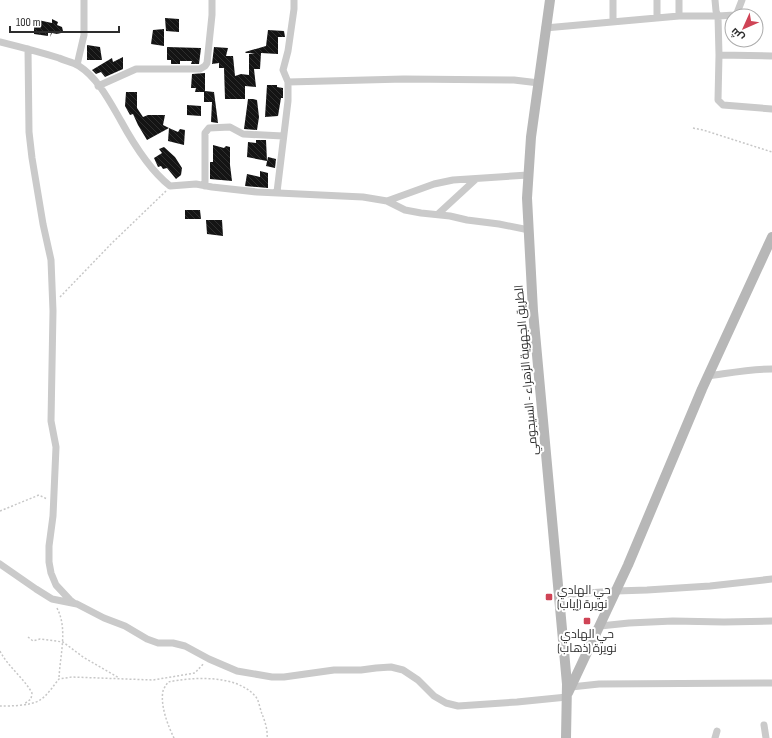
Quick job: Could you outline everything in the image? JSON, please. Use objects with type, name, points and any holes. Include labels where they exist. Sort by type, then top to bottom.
[{"type":"main road","name":"الطريق الجهوية الزهراء - السيجومي","points":[[550,0],[531,138],[527,198],[533,311],[568,693],[566,738]]},
{"type":"main road","points":[[568,693],[616,591],[708,376],[772,237]]},
{"type":"street","points":[[77,65],[84,34],[84,0]]},
{"type":"street","points":[[98,86],[136,69],[200,69],[205,66],[207,63],[212,23],[212,0]]},
{"type":"street","points":[[277,192],[288,101],[288,82],[283,70],[288,51],[294,0]]},
{"type":"street","points":[[613,0],[613,22]]},
{"type":"street","points":[[657,0],[657,18]]},
{"type":"street","points":[[679,0],[679,16]]},
{"type":"street","points":[[715,0],[718,16],[718,100],[721,104],[772,109]]},
{"type":"street","points":[[545,28],[679,16],[735,15],[738,13],[742,0]]},
{"type":"street","points":[[0,42],[28,49],[77,65],[91,77],[98,86],[146,160],[164,182],[170,186],[196,184],[257,192],[363,197],[387,201],[406,210],[421,213],[438,214],[529,230]]},
{"type":"street","points":[[28,49],[29,132],[43,224],[51,260],[52,421],[56,447],[53,507],[49,546],[51,573],[56,585],[70,600],[125,626],[147,640],[158,643],[173,643],[185,646],[209,659],[237,671],[272,677],[284,677],[334,670],[361,670],[391,667],[403,670],[418,680],[434,696],[446,703],[458,706],[517,702],[568,693],[599,684],[772,683]]},
{"type":"street","points":[[719,55],[772,56]]},
{"type":"street","points":[[288,82],[418,79],[514,80],[539,83]]},
{"type":"street","points":[[205,186],[205,133],[209,128],[230,127],[244,134],[283,136]]},
{"type":"street","points":[[387,201],[434,184],[453,180],[528,174]]},
{"type":"street","points":[[438,214],[476,179]]},
{"type":"street","points":[[708,376],[740,370],[772,369]]},
{"type":"street","points":[[0,564],[36,590],[52,599],[77,604]]},
{"type":"street","points":[[558,595],[710,586],[772,579]]},
{"type":"street","points":[[600,626],[673,621],[772,621]]},
{"type":"street","points":[[764,725],[766,738]]},
{"type":"path","points":[[693,128],[772,152]]},
{"type":"path","points":[[52,306],[68,288],[170,186]]},
{"type":"path","points":[[0,511],[39,495],[48,499],[53,507]]},
{"type":"path","points":[[0,706],[22,705],[39,701],[59,679],[63,642],[62,623],[60,614],[52,599]]},
{"type":"path","points":[[28,637],[33,641],[40,639],[63,642],[83,657],[121,679]]},
{"type":"path","points":[[0,651],[8,664],[28,685],[32,693],[31,699],[22,705]]},
{"type":"path","points":[[59,679],[72,677],[153,680],[195,673],[209,659]]},
{"type":"path","points":[[174,738],[167,725],[163,706],[163,691],[168,682],[200,678],[217,679],[229,682],[245,688],[256,697],[265,721],[268,738]]},
{"type":"building","points":[[165,18],[179,19],[179,32],[166,31]]},
{"type":"building","points":[[52,19],[58,22],[57,25],[62,27],[63,31],[61,33],[52,33],[50,37],[51,33],[48,32],[48,36],[34,34],[34,24],[37,24],[38,20],[52,23]]},
{"type":"building","points":[[164,29],[164,46],[151,44],[153,30]]},
{"type":"building","points":[[268,30],[284,31],[285,37],[278,37],[278,54],[261,53],[260,69],[254,69],[256,87],[245,86],[245,99],[225,99],[224,68],[219,68],[219,63],[212,64],[214,47],[228,48],[226,56],[233,56],[235,76],[241,74],[249,75],[249,54],[255,53],[245,52],[266,46]]},
{"type":"building","points":[[87,45],[100,47],[102,60],[87,60]]},
{"type":"building","points":[[167,47],[201,48],[199,64],[191,64],[192,61],[180,61],[180,64],[171,64],[171,60],[167,60]]},
{"type":"building","points":[[123,57],[123,69],[105,77],[101,72],[96,74],[92,70],[112,58],[113,62]]},
{"type":"building","points":[[205,73],[205,91],[214,92],[218,123],[211,122],[212,102],[204,102],[204,92],[195,92],[196,88],[191,88],[192,74]]},
{"type":"building","points":[[267,85],[277,85],[277,87],[283,88],[283,98],[281,98],[278,116],[265,117]]},
{"type":"building","points":[[126,92],[137,92],[137,108],[143,117],[148,115],[165,115],[163,125],[169,128],[147,140],[133,114],[130,115],[125,106]]},
{"type":"building","points":[[248,99],[257,100],[259,117],[257,130],[244,129]]},
{"type":"building","points":[[187,105],[201,106],[201,116],[187,115]]},
{"type":"building","points":[[169,128],[178,132],[180,129],[185,130],[184,145],[168,141]]},
{"type":"building","points":[[256,140],[266,140],[267,161],[247,157],[248,142],[256,143]]},
{"type":"building","points":[[213,145],[224,148],[226,146],[230,147],[232,181],[210,179],[210,162],[213,162]]},
{"type":"building","points":[[164,147],[175,157],[182,168],[181,175],[176,179],[167,168],[163,169],[161,166],[158,167],[154,158],[162,153],[159,149]]},
{"type":"building","points":[[268,157],[276,159],[275,168],[266,166]]},
{"type":"building","points":[[260,171],[268,173],[268,188],[245,186],[247,174],[260,177]]},
{"type":"building","points":[[185,210],[200,210],[201,219],[185,219]]},
{"type":"building","points":[[206,220],[222,220],[223,236],[207,234]]},
{"type":"place","name":"حي الهادي نويرة (إياب)","points":[[549,597]]},
{"type":"place","name":"حي الهادي نويرة (ذهاب)","points":[[587,621]]}]
